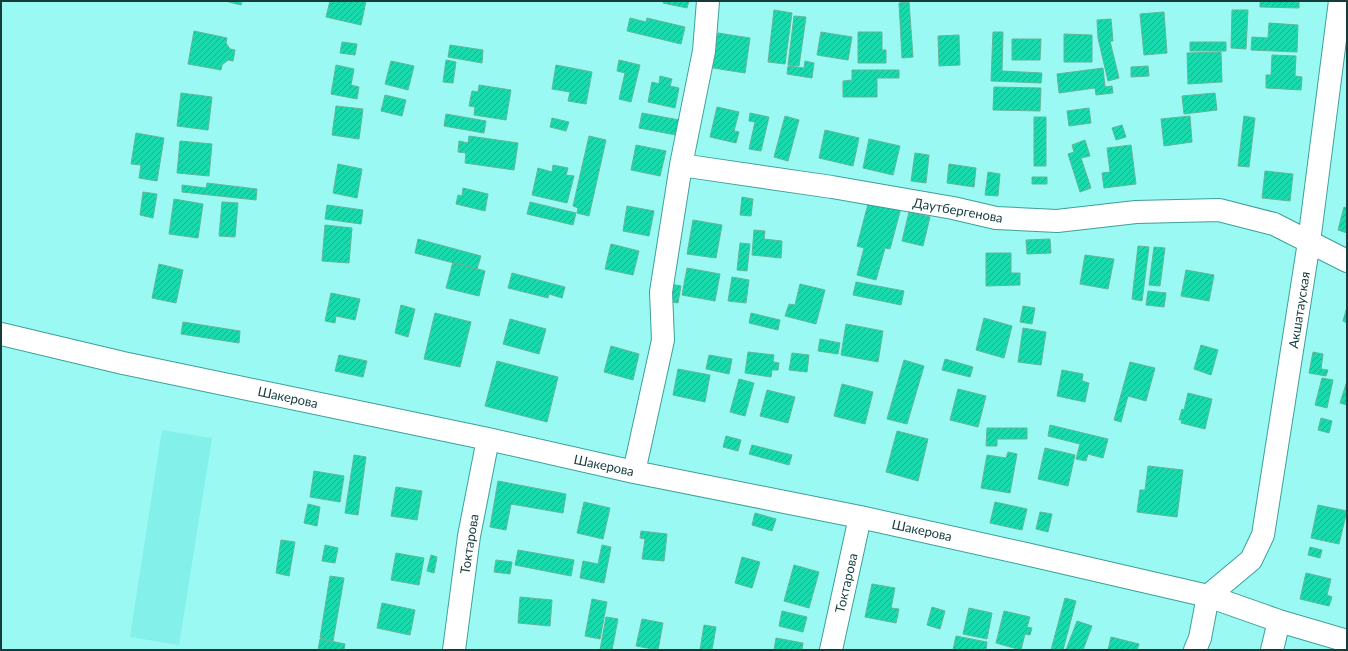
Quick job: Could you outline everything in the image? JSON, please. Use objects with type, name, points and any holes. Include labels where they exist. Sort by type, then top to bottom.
[{"type":"street","points":[[634,472],[663,340],[661,292],[681,165],[704,51],[708,1]]},
{"type":"street","name":"Акшатауская","points":[[1208,596],[1250,560],[1263,535],[1309,242],[1340,1]]},
{"type":"street","name":"Даутбергенова","points":[[681,165],[832,187],[953,208],[996,218],[1057,221],[1136,212],[1219,210],[1274,224],[1347,262]]},
{"type":"street","name":"Шакерова","points":[[1,334],[123,363],[488,439],[634,472],[860,517],[1208,596],[1279,621],[1347,640]]},
{"type":"street","name":"Токтарова","points":[[454,650],[469,536],[488,439]]},
{"type":"street","name":"Токтарова","points":[[831,650],[860,517]]},
{"type":"street","points":[[1195,650],[1200,638],[1208,596]]},
{"type":"street","points":[[1272,650],[1279,621]]},
{"type":"shaded area","points":[[162,430],[212,438],[179,645],[130,637]]},
{"type":"building","points":[[225,1],[242,1],[241,5]]},
{"type":"building","points":[[330,1],[366,1],[361,25],[326,17]]},
{"type":"building","points":[[664,1],[689,1],[687,8],[663,3]]},
{"type":"building","points":[[1260,1],[1299,1],[1299,8],[1260,7]]},
{"type":"building","points":[[909,2],[913,57],[902,58],[899,3]]},
{"type":"building","points":[[774,10],[792,13],[785,64],[768,62]]},
{"type":"building","points":[[1232,10],[1248,10],[1246,49],[1231,48]]},
{"type":"building","points":[[1164,12],[1167,53],[1144,55],[1140,14]]},
{"type":"building","points":[[794,16],[806,17],[799,66],[788,65]]},
{"type":"building","points":[[630,18],[646,22],[647,18],[685,27],[681,44],[627,31]]},
{"type":"building","points":[[1111,19],[1113,41],[1110,41],[1119,78],[1108,81],[1098,38],[1097,20]]},
{"type":"building","points":[[1269,23],[1298,25],[1297,52],[1251,50],[1252,37],[1268,38]]},
{"type":"building","points":[[194,31],[227,38],[226,43],[230,49],[235,50],[233,61],[228,60],[222,65],[221,70],[188,64]]},
{"type":"building","points":[[821,32],[852,37],[848,60],[817,55]]},
{"type":"building","points":[[858,32],[882,32],[882,50],[886,50],[886,63],[858,63]]},
{"type":"building","points":[[993,32],[1003,32],[1002,71],[1042,73],[1041,83],[991,81]]},
{"type":"building","points":[[718,33],[750,38],[745,73],[713,68]]},
{"type":"building","points":[[1064,34],[1092,35],[1092,62],[1064,62]]},
{"type":"building","points":[[959,35],[960,65],[939,66],[938,36]]},
{"type":"building","points":[[1012,39],[1041,39],[1040,60],[1012,60]]},
{"type":"building","points":[[342,42],[357,44],[355,55],[340,53]]},
{"type":"building","points":[[1190,42],[1226,42],[1226,51],[1190,51]]},
{"type":"building","points":[[450,45],[483,50],[482,63],[448,57]]},
{"type":"building","points":[[1221,52],[1222,82],[1188,84],[1187,53]]},
{"type":"building","points":[[1272,55],[1296,56],[1295,76],[1302,77],[1301,90],[1266,88],[1266,75],[1271,75]]},
{"type":"building","points":[[446,60],[456,62],[453,83],[443,82]]},
{"type":"building","points":[[619,60],[640,65],[631,102],[619,99],[625,73],[617,71]]},
{"type":"building","points":[[391,61],[414,66],[408,90],[385,84]]},
{"type":"building","points":[[805,61],[814,63],[812,78],[787,74],[788,66],[804,68]]},
{"type":"building","points":[[336,65],[354,69],[351,85],[359,87],[357,99],[331,94]]},
{"type":"building","points":[[556,65],[592,72],[586,104],[568,101],[570,92],[552,89]]},
{"type":"building","points":[[1148,66],[1149,76],[1131,77],[1131,67]]},
{"type":"building","points":[[1103,68],[1105,87],[1112,86],[1113,93],[1096,95],[1095,88],[1059,93],[1057,74]]},
{"type":"building","points":[[852,70],[899,70],[899,78],[877,78],[877,97],[843,97],[843,81],[852,80]]},
{"type":"building","points":[[660,76],[672,79],[670,86],[679,88],[675,108],[648,102],[652,82],[659,84]]},
{"type":"building","points":[[479,85],[511,90],[506,120],[474,115],[475,107],[469,106],[472,91],[478,92]]},
{"type":"building","points":[[994,87],[1041,88],[1040,111],[993,110]]},
{"type":"building","points":[[181,93],[212,97],[208,130],[177,126]]},
{"type":"building","points":[[1215,93],[1217,110],[1184,114],[1182,96]]},
{"type":"building","points":[[385,95],[406,100],[402,116],[381,111]]},
{"type":"building","points":[[336,106],[363,109],[359,139],[332,135]]},
{"type":"building","points":[[717,107],[739,112],[734,131],[739,132],[736,143],[710,137]]},
{"type":"building","points":[[1089,108],[1091,123],[1069,126],[1067,111]]},
{"type":"building","points":[[642,113],[679,120],[676,135],[639,128]]},
{"type":"building","points":[[750,113],[769,117],[761,151],[749,149],[755,122],[749,121]]},
{"type":"building","points":[[446,114],[486,121],[484,133],[444,126]]},
{"type":"building","points":[[785,116],[799,120],[788,161],[774,157]]},
{"type":"building","points":[[1190,116],[1192,142],[1164,146],[1161,119]]},
{"type":"building","points":[[1244,116],[1255,118],[1249,167],[1238,166]]},
{"type":"building","points":[[1034,117],[1046,117],[1046,166],[1034,166]]},
{"type":"building","points":[[552,118],[569,122],[566,131],[550,127]]},
{"type":"building","points":[[1122,125],[1126,137],[1116,140],[1112,128]]},
{"type":"building","points":[[825,130],[859,138],[853,166],[819,158]]},
{"type":"building","points":[[136,133],[164,138],[157,181],[139,178],[141,165],[131,164]]},
{"type":"building","points":[[469,136],[518,143],[514,170],[465,163],[466,153],[458,152],[459,141],[468,143]]},
{"type":"building","points":[[589,136],[606,140],[589,216],[577,213],[578,208],[573,206]]},
{"type":"building","points":[[869,139],[900,146],[893,175],[863,168]]},
{"type":"building","points":[[1085,140],[1090,156],[1081,158],[1091,188],[1080,192],[1068,154],[1074,152],[1072,145]]},
{"type":"building","points":[[180,141],[212,144],[209,176],[177,173]]},
{"type":"building","points":[[636,145],[666,151],[660,176],[631,170]]},
{"type":"building","points":[[1131,145],[1136,184],[1104,188],[1102,173],[1110,172],[1107,148]]},
{"type":"building","points":[[915,153],[929,155],[926,183],[911,181]]},
{"type":"building","points":[[338,164],[362,169],[357,198],[333,193]]},
{"type":"building","points":[[949,164],[976,168],[974,187],[947,183]]},
{"type":"building","points":[[553,165],[568,168],[566,175],[574,176],[567,203],[532,195],[538,168],[552,172]]},
{"type":"building","points":[[1265,171],[1293,174],[1290,201],[1262,198]]},
{"type":"building","points":[[988,172],[1000,174],[998,196],[985,195]]},
{"type":"building","points":[[1032,177],[1047,177],[1047,184],[1032,184]]},
{"type":"building","points":[[207,183],[257,189],[256,200],[182,192],[182,185],[206,188]]},
{"type":"building","points":[[463,188],[488,194],[485,211],[456,204],[458,195],[462,196]]},
{"type":"building","points":[[143,192],[157,194],[153,218],[140,215]]},
{"type":"building","points":[[742,197],[753,199],[751,216],[740,215]]},
{"type":"building","points":[[174,199],[203,204],[198,238],[169,234]]},
{"type":"building","points":[[869,200],[901,208],[890,249],[885,248],[876,280],[857,275],[864,248],[857,246]]},
{"type":"building","points":[[222,202],[238,203],[235,237],[219,236]]},
{"type":"building","points":[[530,202],[576,213],[573,225],[527,214]]},
{"type":"building","points":[[327,205],[363,210],[361,224],[325,219]]},
{"type":"building","points":[[627,206],[654,211],[649,236],[623,231]]},
{"type":"building","points":[[1344,207],[1347,208],[1347,233],[1338,230]]},
{"type":"building","points":[[909,212],[930,217],[923,246],[902,241]]},
{"type":"building","points":[[693,220],[722,225],[716,258],[687,254]]},
{"type":"building","points":[[325,225],[352,228],[349,263],[322,261]]},
{"type":"building","points":[[754,230],[765,231],[764,239],[782,241],[781,258],[752,255]]},
{"type":"building","points":[[418,239],[481,256],[477,269],[415,253]]},
{"type":"building","points":[[1050,239],[1051,253],[1027,254],[1026,240]]},
{"type":"building","points":[[740,243],[750,244],[747,271],[737,270]]},
{"type":"building","points":[[611,244],[639,251],[633,275],[605,269]]},
{"type":"building","points":[[1138,246],[1149,247],[1142,301],[1132,299]]},
{"type":"building","points":[[1154,247],[1165,248],[1160,286],[1149,285]]},
{"type":"building","points":[[986,253],[1011,253],[1011,273],[1020,273],[1020,285],[986,286]]},
{"type":"building","points":[[1085,255],[1114,259],[1108,289],[1080,284]]},
{"type":"building","points":[[453,262],[485,271],[479,296],[446,288]]},
{"type":"building","points":[[159,264],[183,270],[176,303],[152,298]]},
{"type":"building","points":[[687,268],[720,274],[715,301],[682,295]]},
{"type":"building","points":[[1186,270],[1214,275],[1209,301],[1181,296]]},
{"type":"building","points":[[512,273],[565,287],[562,298],[549,294],[548,298],[508,288]]},
{"type":"building","points":[[732,277],[749,280],[746,303],[728,301]]},
{"type":"building","points":[[856,282],[904,291],[901,305],[853,295]]},
{"type":"building","points":[[670,284],[681,286],[678,303],[666,301]]},
{"type":"building","points":[[800,284],[825,290],[816,324],[785,316],[789,304],[795,305]]},
{"type":"building","points":[[1148,291],[1166,293],[1164,307],[1146,305]]},
{"type":"building","points":[[331,293],[360,299],[355,320],[336,316],[335,323],[325,321]]},
{"type":"building","points":[[401,305],[415,309],[408,337],[395,333]]},
{"type":"building","points":[[1023,306],[1035,308],[1032,324],[1020,322]]},
{"type":"building","points":[[1347,307],[1347,323],[1343,321]]},
{"type":"building","points":[[435,313],[471,322],[460,367],[424,359]]},
{"type":"building","points":[[751,313],[780,320],[778,330],[749,323]]},
{"type":"building","points":[[984,318],[1012,326],[1004,358],[976,350]]},
{"type":"building","points":[[510,319],[546,329],[539,354],[503,344]]},
{"type":"building","points":[[183,322],[240,331],[239,343],[181,334]]},
{"type":"building","points":[[846,324],[883,331],[878,362],[841,355]]},
{"type":"building","points":[[1023,328],[1046,332],[1041,365],[1018,362]]},
{"type":"building","points":[[820,339],[840,343],[838,354],[818,351]]},
{"type":"building","points":[[1201,345],[1218,350],[1211,375],[1194,369]]},
{"type":"building","points":[[611,346],[639,354],[633,380],[604,372]]},
{"type":"building","points":[[748,352],[774,355],[773,362],[779,363],[778,370],[772,370],[771,377],[745,373]]},
{"type":"building","points":[[1313,352],[1323,354],[1321,369],[1328,370],[1326,376],[1309,373]]},
{"type":"building","points":[[792,353],[809,355],[807,372],[789,370]]},
{"type":"building","points":[[339,355],[367,361],[363,377],[335,371]]},
{"type":"building","points":[[709,355],[732,359],[729,374],[706,369]]},
{"type":"building","points":[[945,359],[973,367],[970,377],[942,370]]},
{"type":"building","points":[[904,360],[924,366],[907,424],[887,419]]},
{"type":"building","points":[[497,361],[558,377],[547,422],[485,406]]},
{"type":"building","points":[[1130,362],[1155,368],[1146,401],[1128,396],[1121,422],[1114,420]]},
{"type":"building","points":[[678,369],[710,375],[705,402],[673,395]]},
{"type":"building","points":[[1062,370],[1083,374],[1082,381],[1089,383],[1085,402],[1057,396]]},
{"type":"building","points":[[1322,378],[1333,380],[1327,408],[1315,405]]},
{"type":"building","points":[[739,379],[754,383],[745,416],[730,412]]},
{"type":"building","points":[[1347,381],[1347,405],[1340,403]]},
{"type":"building","points":[[842,384],[873,392],[865,424],[834,416]]},
{"type":"building","points":[[958,389],[986,396],[978,427],[950,420]]},
{"type":"building","points":[[767,390],[795,397],[788,423],[760,416]]},
{"type":"building","points":[[1188,393],[1212,399],[1205,429],[1181,423],[1182,420],[1179,420],[1182,409],[1184,410]]},
{"type":"building","points":[[1321,418],[1332,421],[1329,433],[1318,430]]},
{"type":"building","points":[[1050,425],[1108,439],[1103,458],[1088,454],[1086,461],[1076,459],[1080,444],[1048,436]]},
{"type":"building","points":[[987,428],[1027,428],[1027,439],[997,439],[997,446],[986,446]]},
{"type":"building","points":[[897,431],[928,439],[918,481],[886,472]]},
{"type":"building","points":[[726,436],[741,440],[738,451],[723,447]]},
{"type":"building","points":[[752,445],[792,455],[789,465],[749,454]]},
{"type":"building","points":[[1045,448],[1075,455],[1068,486],[1038,479]]},
{"type":"building","points":[[1008,452],[1017,454],[1010,493],[981,488],[987,455],[1006,458]]},
{"type":"building","points":[[354,455],[366,457],[358,515],[345,513]]},
{"type":"building","points":[[1148,466],[1183,470],[1177,517],[1137,512],[1140,490],[1145,490]]},
{"type":"building","points":[[314,471],[344,476],[340,502],[310,497]]},
{"type":"building","points":[[498,481],[566,494],[563,513],[511,504],[506,530],[490,527]]},
{"type":"building","points":[[396,487],[422,491],[417,520],[391,516]]},
{"type":"building","points":[[584,502],[610,508],[603,539],[577,533]]},
{"type":"building","points":[[995,502],[1027,509],[1022,530],[990,523]]},
{"type":"building","points":[[308,504],[320,507],[317,526],[304,523]]},
{"type":"building","points":[[1318,505],[1347,511],[1339,544],[1311,538]]},
{"type":"building","points":[[1040,512],[1052,514],[1048,532],[1036,529]]},
{"type":"building","points":[[755,513],[776,519],[772,531],[752,525]]},
{"type":"building","points":[[641,531],[667,534],[664,561],[642,559],[645,539],[640,538]]},
{"type":"building","points":[[281,540],[295,542],[289,576],[276,573]]},
{"type":"building","points":[[325,545],[338,548],[335,563],[322,561]]},
{"type":"building","points":[[602,545],[611,547],[604,583],[580,578],[583,561],[598,564]]},
{"type":"building","points":[[1310,547],[1322,550],[1320,558],[1308,555]]},
{"type":"building","points":[[518,550],[574,560],[571,576],[515,565]]},
{"type":"building","points":[[396,553],[424,558],[419,585],[391,580]]},
{"type":"building","points":[[431,555],[437,557],[434,573],[427,571]]},
{"type":"building","points":[[742,557],[760,562],[752,588],[735,583]]},
{"type":"building","points":[[496,560],[512,562],[510,574],[494,572]]},
{"type":"building","points":[[794,565],[819,572],[809,608],[784,601]]},
{"type":"building","points":[[1306,573],[1331,579],[1327,595],[1332,597],[1329,606],[1300,599]]},
{"type":"building","points":[[330,576],[344,578],[333,641],[320,638]]},
{"type":"building","points":[[872,584],[895,588],[891,608],[899,609],[896,623],[865,617]]},
{"type":"building","points":[[520,597],[552,600],[550,626],[518,623]]},
{"type":"building","points":[[1065,598],[1076,601],[1063,650],[1051,650]]},
{"type":"building","points":[[592,599],[607,602],[600,639],[585,636]]},
{"type":"building","points":[[382,603],[415,610],[410,635],[377,628]]},
{"type":"building","points":[[932,607],[945,611],[940,629],[927,625]]},
{"type":"building","points":[[969,608],[992,613],[987,639],[963,634]]},
{"type":"building","points":[[782,611],[807,617],[803,632],[779,626]]},
{"type":"building","points":[[1004,611],[1030,617],[1027,627],[1032,628],[1030,635],[1025,634],[1021,650],[996,643]]},
{"type":"building","points":[[606,617],[618,619],[612,650],[600,650]]},
{"type":"building","points":[[642,619],[663,623],[658,650],[636,646]]},
{"type":"building","points":[[1077,621],[1092,626],[1083,650],[1066,650]]},
{"type":"building","points":[[704,625],[716,627],[712,650],[700,650]]},
{"type":"building","points":[[956,636],[987,642],[986,650],[953,650]]},
{"type":"building","points":[[1111,637],[1139,644],[1137,650],[1108,650]]},
{"type":"building","points":[[776,638],[803,643],[802,650],[774,650]]},
{"type":"building","points":[[320,639],[345,644],[344,650],[318,650]]}]
